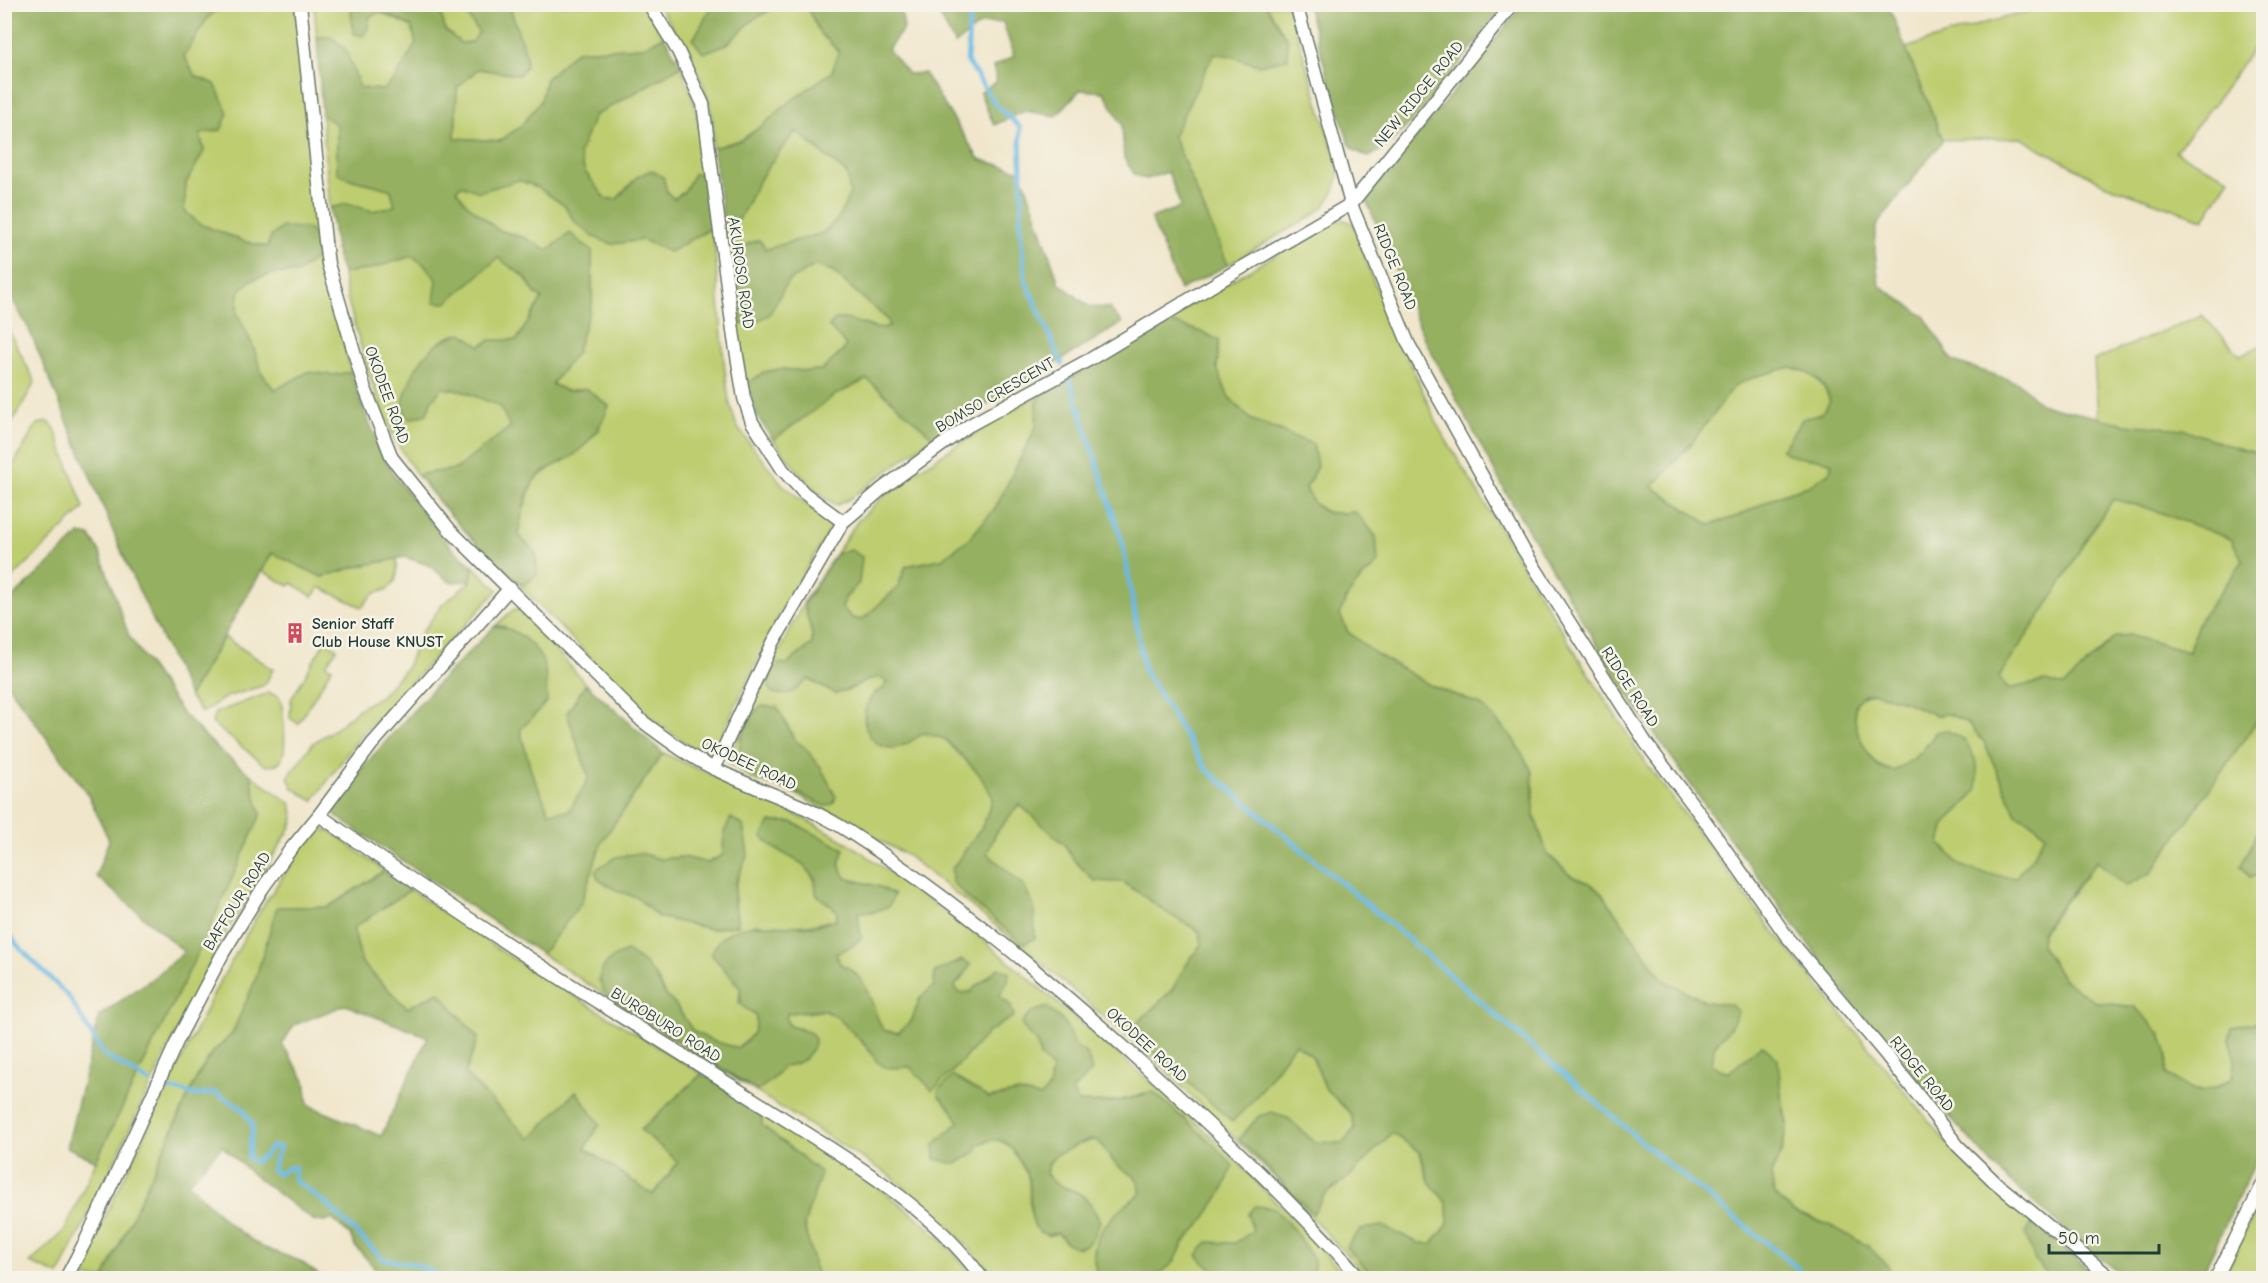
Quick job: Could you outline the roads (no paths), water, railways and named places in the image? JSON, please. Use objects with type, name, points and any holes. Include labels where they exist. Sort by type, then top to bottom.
[{"type":"street","name":"OKODEE ROAD","points":[[300,4],[328,264],[364,386],[392,458],[450,530],[510,588],[632,714],[675,746],[714,768],[805,808],[847,830],[990,934],[1090,1015],[1292,1203],[1360,1278]]},
{"type":"street","name":"AKUROSO ROAD","points":[[649,4],[678,51],[703,104],[734,338],[744,398],[752,422],[783,470],[804,493],[843,522]]},
{"type":"street","name":"RIDGE ROAD","points":[[1296,4],[1351,204],[1415,355],[1523,549],[1651,750],[1703,818],[1785,934],[1887,1056],[1958,1146],[1995,1182],[2111,1278]]},
{"type":"street","name":"NEW RIDGE ROAD","points":[[1351,204],[1513,4]]},
{"type":"street","name":"BOMSO CRESCENT","points":[[714,768],[773,643],[843,522],[893,481],[968,426],[1104,352],[1351,204]]},
{"type":"street","name":"BAFFOUR ROAD","points":[[66,1278],[86,1240],[179,1037],[223,953],[262,889],[372,744],[510,588]]},
{"type":"street","name":"BUROBURO ROAD","points":[[319,815],[522,955],[721,1077],[856,1165],[919,1210],[972,1264],[982,1278]]},
{"type":"street","points":[[2216,1278],[2264,1182]]},
{"type":"waterway","points":[[967,4],[970,14],[967,61],[996,105],[1020,127],[1022,198],[1020,226],[1025,279],[1062,364]]},
{"type":"waterway","points":[[1070,380],[1123,544],[1144,670],[1207,770],[1399,931],[1656,1154],[1810,1278]]},
{"type":"waterway","points":[[4,924],[16,944],[68,996],[104,1055],[149,1082]]},
{"type":"waterway","points":[[165,1089],[195,1095],[215,1093],[243,1109],[253,1126],[248,1157],[254,1162],[264,1156],[272,1146],[280,1147],[272,1170],[279,1174],[288,1168],[295,1167],[294,1179],[329,1206],[383,1259],[417,1265],[445,1278]]},
{"type":"place","name":"Senior Staff Club House KNUST","points":[[295,633]]}]
